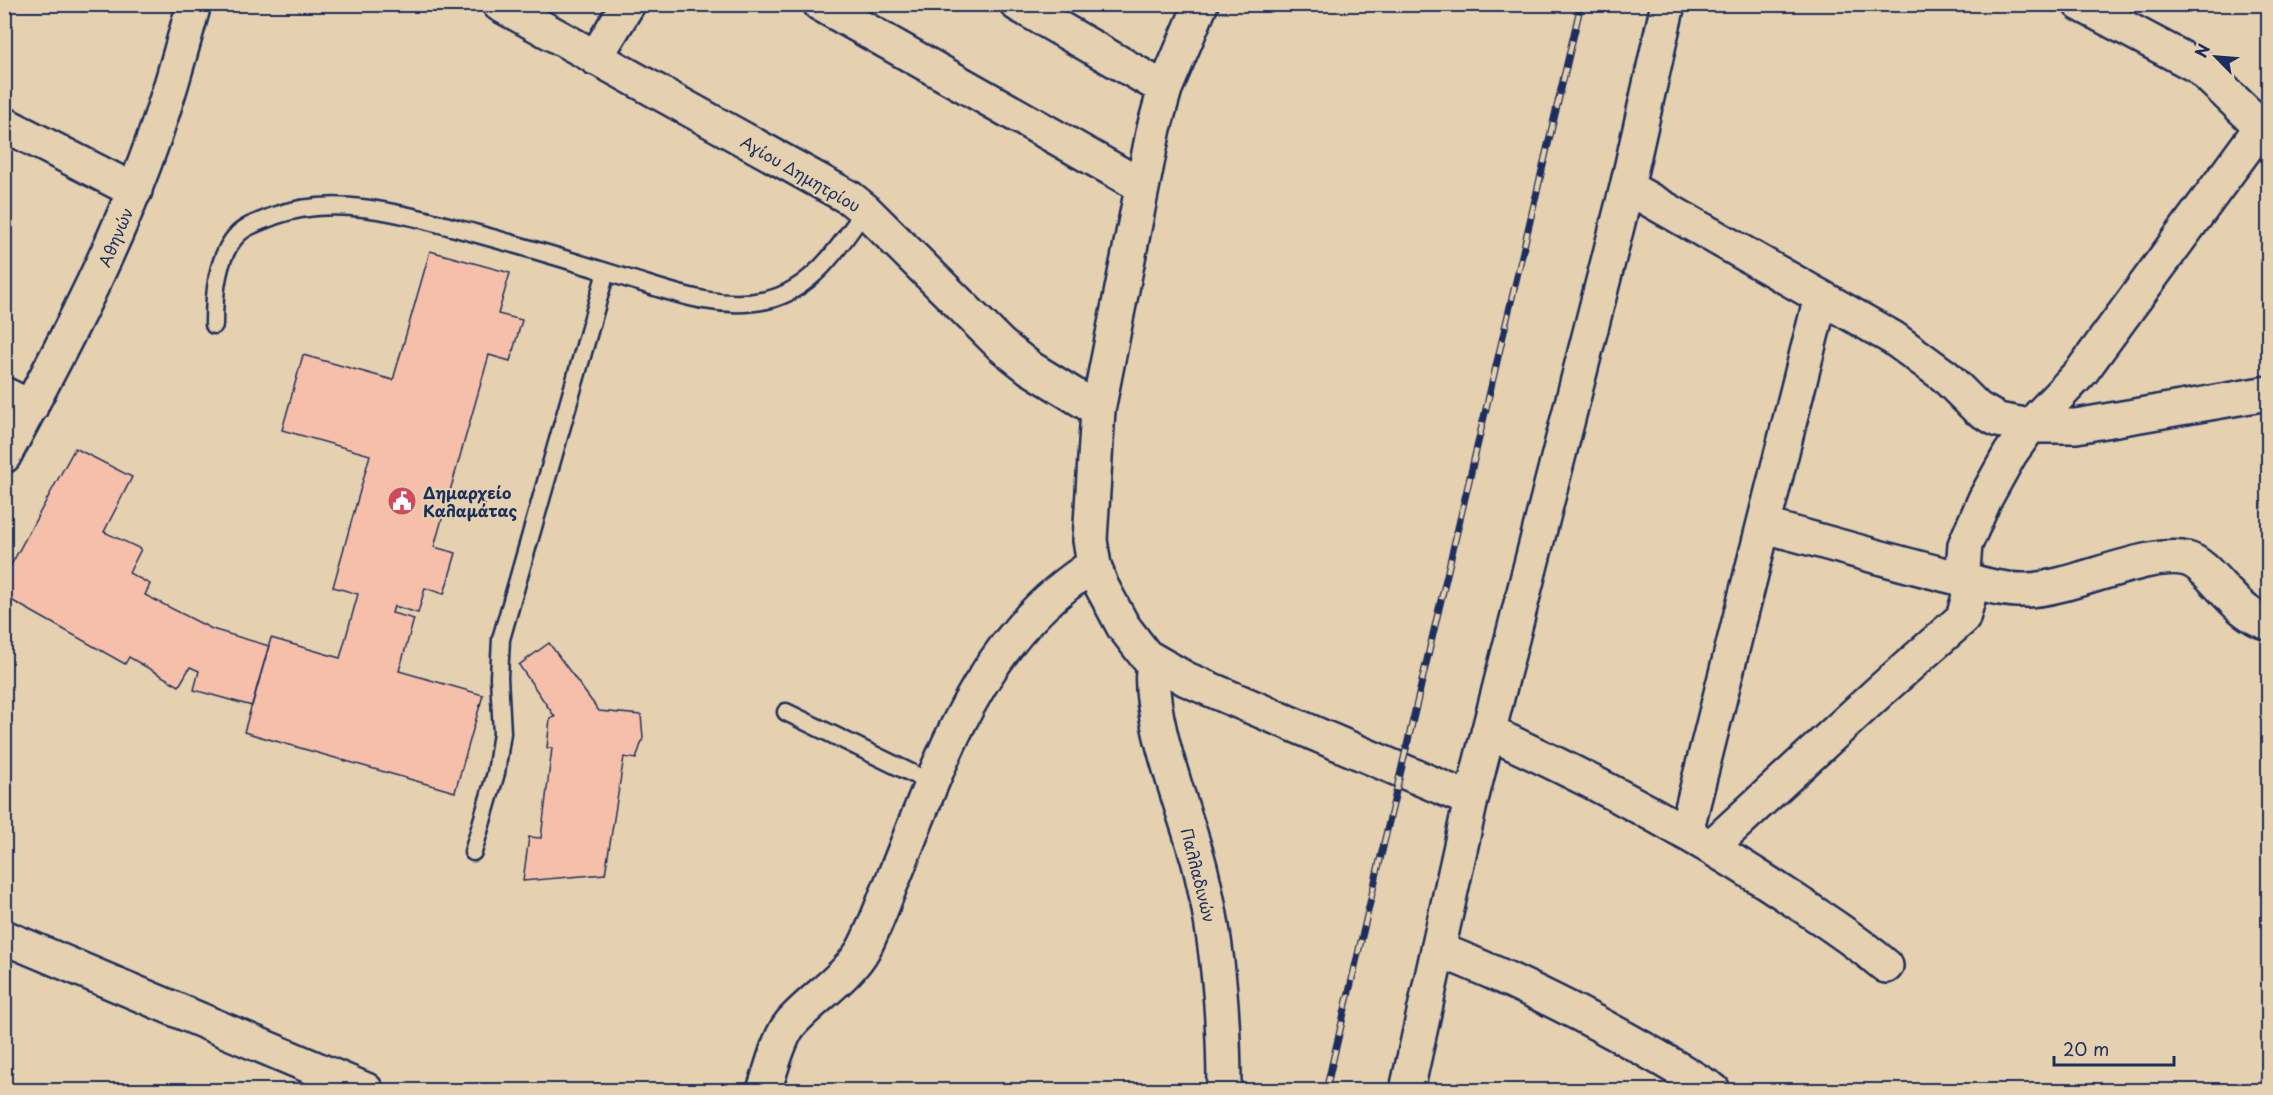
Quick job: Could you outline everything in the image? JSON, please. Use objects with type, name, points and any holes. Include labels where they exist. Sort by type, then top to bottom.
[{"type":"street","name":"Αθηνών","points":[[4,456],[18,400],[98,274],[135,190],[166,100],[194,4]]},
{"type":"street","name":"Αγίου Δημητρίου","points":[[499,4],[834,188],[866,210],[1001,345],[1030,368],[1098,410]]},
{"type":"street","points":[[595,58],[628,4]]},
{"type":"street","points":[[820,4],[1142,186]]},
{"type":"street","points":[[1017,4],[1165,89]]},
{"type":"street","points":[[1201,4],[1165,89],[1142,186],[1098,410],[1089,520],[1094,565],[1111,606],[1123,626],[1154,662],[1185,680],[1471,800]]},
{"type":"street","points":[[1407,1090],[1471,800],[1627,187],[1668,4]]},
{"type":"street","points":[[1699,839],[1871,699],[1963,618],[1969,596],[1963,552],[1971,528],[2006,460],[2030,426],[2082,372],[2265,129],[2199,67],[2092,7]]},
{"type":"street","points":[[4,124],[135,190]]},
{"type":"street","points":[[1627,187],[1746,257],[1821,297],[1927,361],[1989,416],[2030,426],[2097,423],[2268,393]]},
{"type":"street","points":[[1699,839],[1766,526],[1821,297]]},
{"type":"street","points":[[1766,526],[2015,590],[2039,589],[2159,559],[2180,557],[2198,564],[2237,605],[2268,622]]},
{"type":"street","points":[[764,1090],[789,1026],[863,950],[932,783],[967,706],[1008,641],[1050,595],[1094,565]]},
{"type":"street","name":"Παλλαδινών","points":[[1154,662],[1154,690],[1162,734],[1200,868],[1213,931],[1219,984],[1224,1090]]},
{"type":"street","points":[[1488,732],[1573,770],[1699,839],[1848,935],[1887,966]]},
{"type":"street","points":[[4,937],[366,1090]]},
{"type":"street","points":[[1439,950],[1485,969],[1601,1027],[1713,1090]]},
{"type":"lane","points":[[214,325],[215,296],[220,271],[236,236],[262,220],[304,208],[351,207],[412,217],[705,301],[737,305],[770,300],[794,288],[817,271],[837,250],[866,210]]},
{"type":"lane","points":[[473,852],[496,773],[502,733],[499,677],[501,639],[606,272]]},
{"type":"lane","points":[[786,712],[932,783]]},
{"type":"building","name":"Δημαρχείο Καλαμάτας","points":[[430,251],[510,273],[498,314],[522,320],[510,361],[489,355],[434,547],[456,553],[444,594],[425,588],[418,613],[394,606],[392,613],[414,619],[399,671],[483,695],[455,792],[244,732],[271,638],[340,658],[358,594],[333,587],[370,455],[282,430],[303,355],[393,380]]},
{"type":"building","points":[[75,448],[132,477],[104,532],[141,549],[129,573],[150,584],[145,595],[212,629],[269,646],[252,706],[194,690],[199,671],[190,667],[179,686],[129,657],[125,664],[4,596],[4,578]]},
{"type":"building","points":[[549,643],[599,711],[641,715],[643,738],[636,759],[624,757],[605,874],[523,881],[529,837],[541,838],[552,748],[547,748],[550,718],[555,717],[519,665]]},
{"type":"railway","points":[[1326,1090],[1581,4]]},
{"type":"place","name":"Δημαρχείο Καλαμάτας","points":[[402,501]]}]
